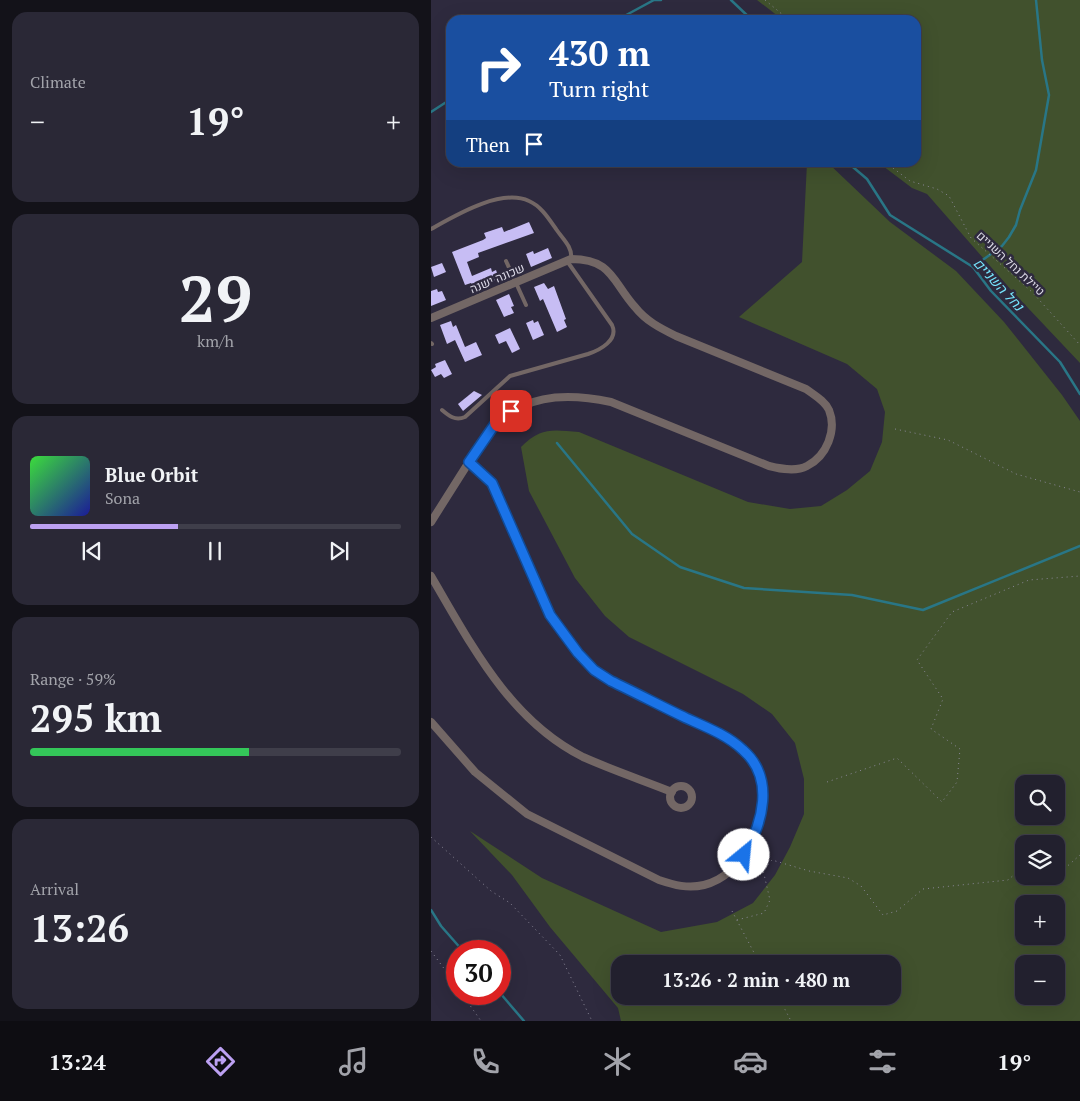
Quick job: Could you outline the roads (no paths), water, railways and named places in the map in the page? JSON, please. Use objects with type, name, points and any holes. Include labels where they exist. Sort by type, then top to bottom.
[{"type":"street","name":"שכונה ישנה","points":[[431,318],[569,259]]},
{"type":"street","points":[[431,522],[495,424],[511,411],[528,403],[548,398],[567,396],[611,402],[769,466],[783,469],[807,466],[819,458],[826,449],[831,436],[832,422],[829,408],[821,399],[795,384],[676,336],[656,326],[634,307],[602,266],[585,259],[569,259]]},
{"type":"street","points":[[431,722],[475,772],[527,814],[659,880],[676,886],[692,887],[706,885],[720,878],[731,870],[744,855],[759,826],[763,806],[762,784],[755,764],[750,757],[732,741],[717,732],[611,681],[594,670],[578,653],[550,615],[492,483],[469,462]]},
{"type":"street","points":[[431,576],[496,682],[516,706],[539,727],[583,756],[672,792]]},
{"type":"lane","points":[[431,229],[472,208],[499,200],[520,198],[531,201],[547,217],[570,248],[572,252],[569,259],[612,326],[614,334],[609,342],[599,351],[510,376],[465,418],[451,417],[442,410]]},
{"type":"lane","points":[[506,261],[526,305]]},
{"type":"waterway","points":[[626,15],[654,0],[661,0]]},
{"type":"waterway","name":"נחל השניים","points":[[731,0],[747,15]]},
{"type":"waterway","points":[[973,267],[1002,246],[1009,237],[1016,225],[1036,170],[1049,95],[1042,60],[1036,0]]},
{"type":"waterway","points":[[431,112],[446,102]]},
{"type":"waterway","name":"נחל השניים","points":[[853,167],[867,179],[890,215],[973,267],[991,291],[1060,362],[1080,394]]},
{"type":"waterway","points":[[557,443],[632,534],[680,567],[744,588],[852,595],[923,610],[1080,546]]},
{"type":"waterway","points":[[431,910],[441,926],[453,940]]},
{"type":"waterway","points":[[510,1005],[524,1021]]}]
